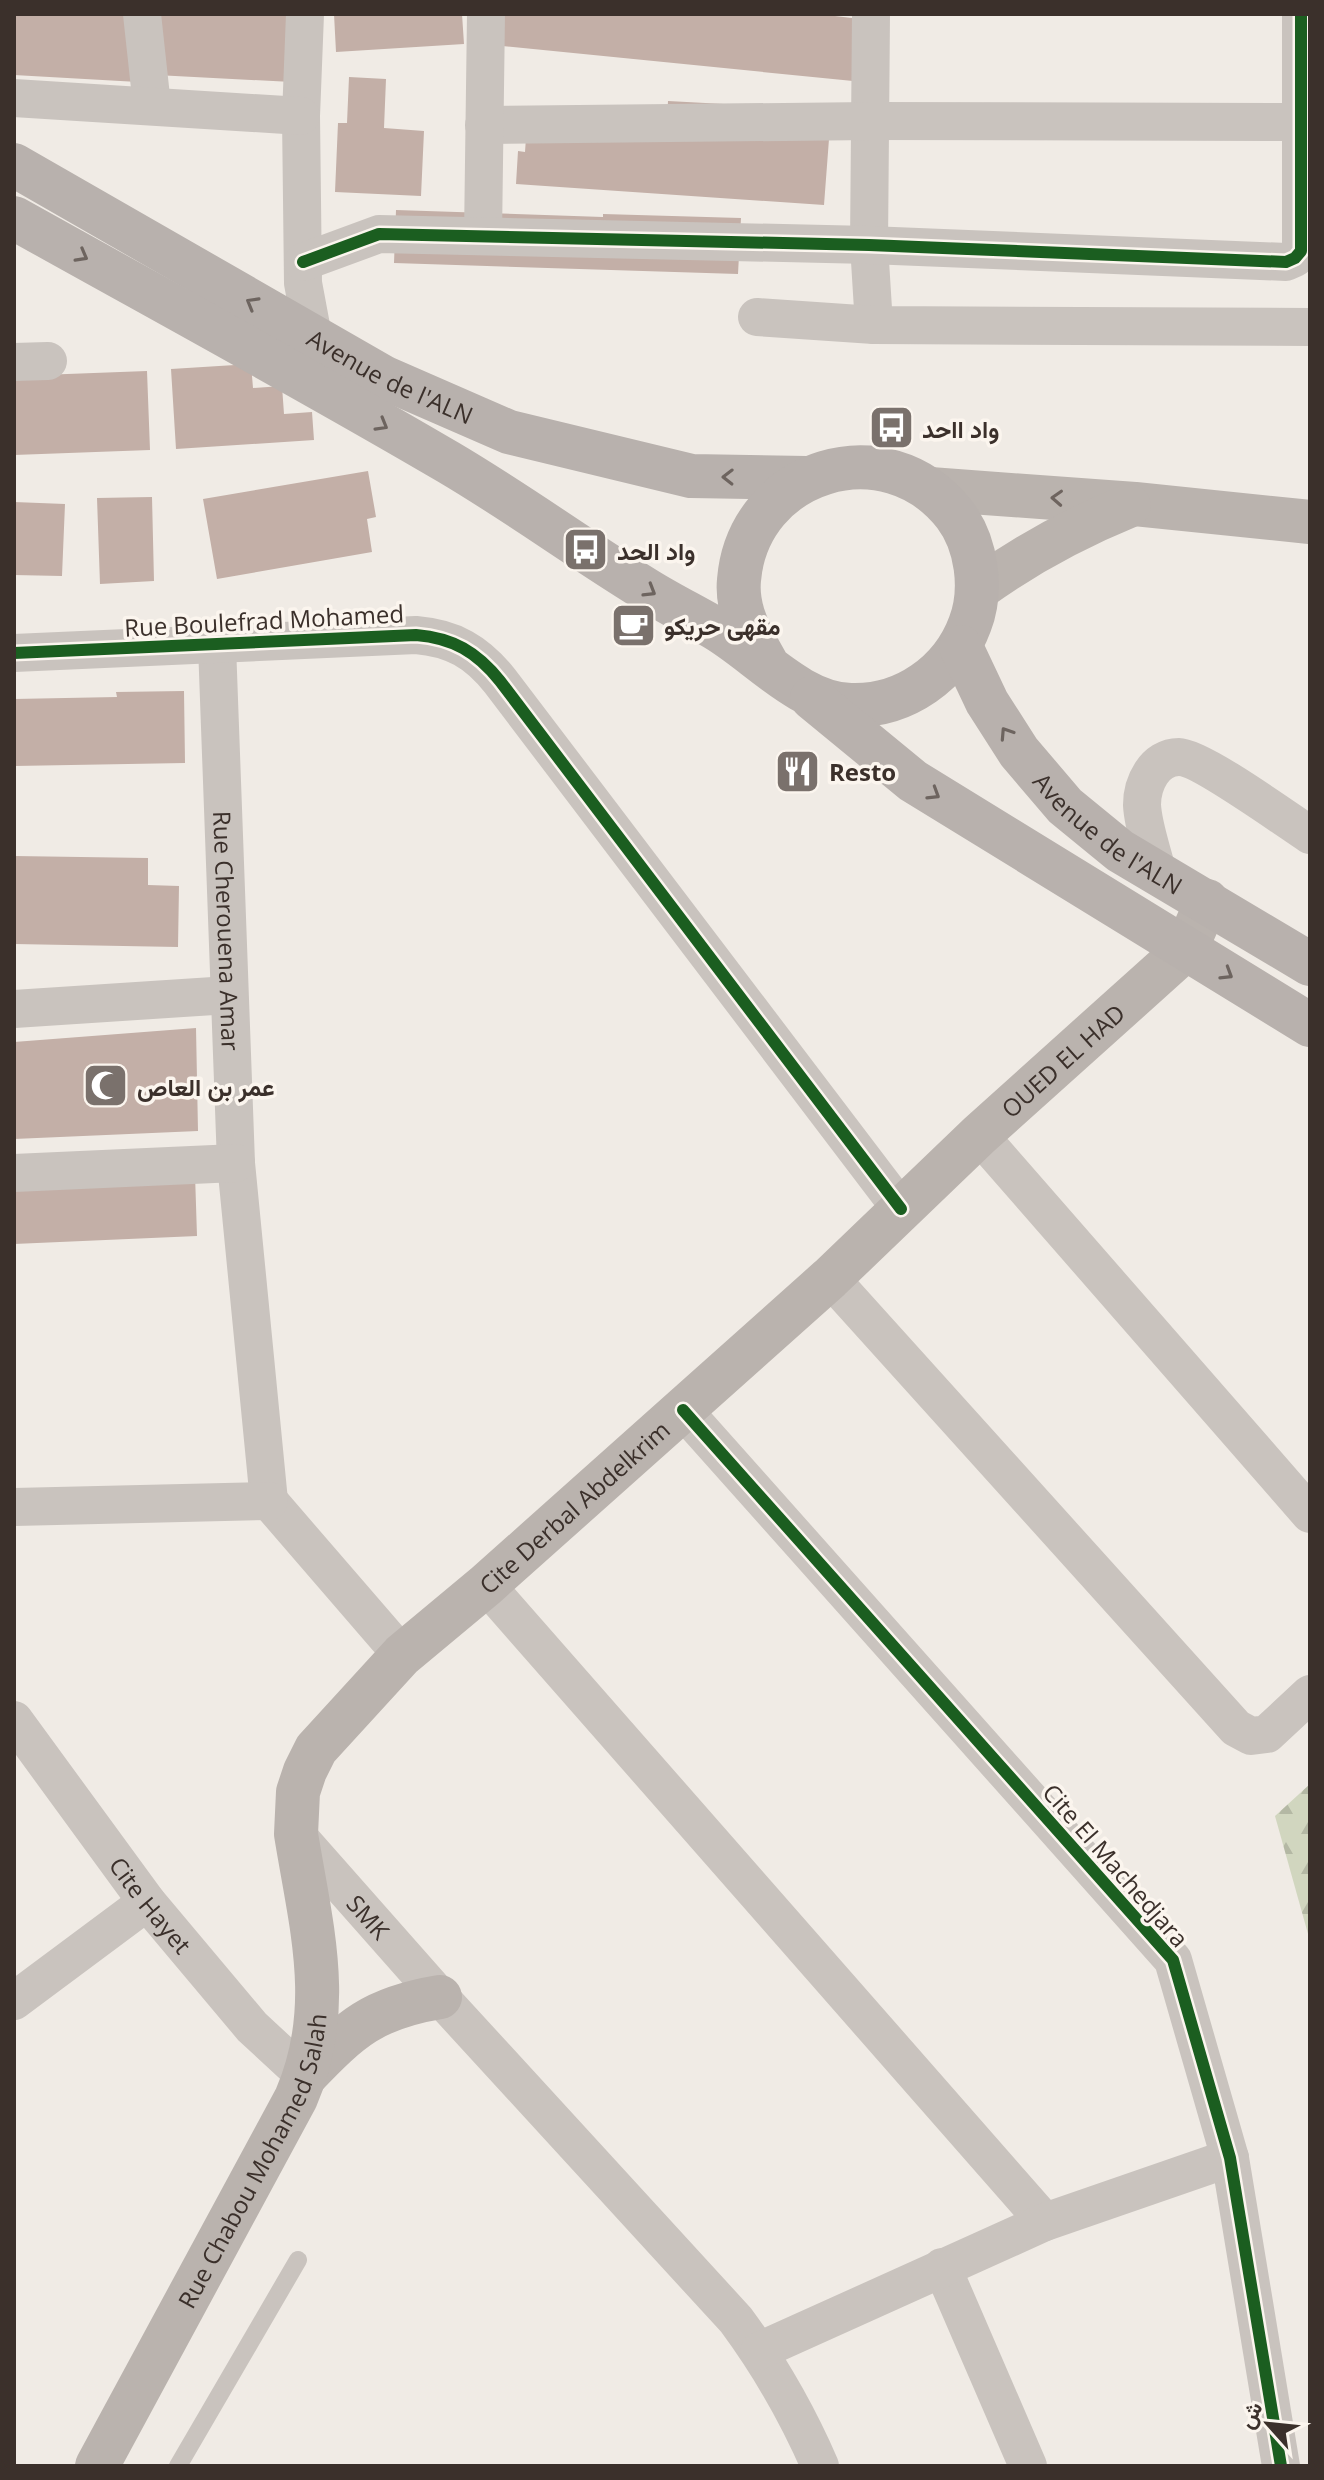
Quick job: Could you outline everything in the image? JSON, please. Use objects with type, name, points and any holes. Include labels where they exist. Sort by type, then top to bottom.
[{"type":"main road","name":"Avenue de l'ALN","points":[[14,165],[385,378],[509,432],[691,476],[806,478]]},
{"type":"main road","points":[[14,218],[451,464],[649,591],[718,629],[807,694],[913,781],[1310,1025]]},
{"type":"main road","points":[[767,664],[745,626],[738,583],[747,540],[771,504],[806,478],[848,466],[891,470],[930,489],[956,517],[973,551],[978,589],[972,619],[961,647],[931,680],[892,700],[849,706],[807,694]]},
{"type":"main road","points":[[930,489],[1305,515]]},
{"type":"main road","points":[[978,589],[1013,563],[1052,541],[1135,504]]},
{"type":"main road","name":"Avenue de l'ALN","points":[[961,647],[987,702],[1019,752],[1065,806],[1120,851],[1310,964]]},
{"type":"main road","name":"OUED EL HAD","points":[[901,1209],[1186,949],[1207,901]]},
{"type":"main road","name":"Cite Derbal Abdelkrim","points":[[296,1834],[298,1792],[316,1749],[402,1655],[486,1585],[683,1410],[830,1278],[901,1209]]},
{"type":"main road","name":"Rue Chabou Mohamed Salah","points":[[97,2466],[296,2098],[305,2076],[315,2038],[319,1999],[317,1961],[296,1834]]},
{"type":"main road","points":[[305,2076],[343,2036],[365,2021],[414,2001],[440,1997]]},
{"type":"street","points":[[142,14],[152,106]]},
{"type":"street","points":[[305,14],[301,116],[303,283],[324,392]]},
{"type":"street","points":[[483,236],[486,14]]},
{"type":"street","points":[[871,14],[869,245],[874,325]]},
{"type":"street","points":[[303,262],[379,234],[869,245],[1286,262],[1301,251],[1301,14]]},
{"type":"street","points":[[14,98],[301,116]]},
{"type":"street","points":[[484,125],[871,121],[1302,122]]},
{"type":"street","points":[[757,317],[874,325],[1310,327]]},
{"type":"street","name":"Rue Boulefrad Mohamed","points":[[14,653],[416,635],[452,641],[471,651],[500,681],[901,1209]]},
{"type":"street","name":"Rue Cherouena Amar","points":[[217,645],[236,1163],[269,1501]]},
{"type":"street","points":[[1157,871],[1142,806],[1144,784],[1157,764],[1179,757],[1206,767],[1310,835]]},
{"type":"street","points":[[14,1009],[229,995]]},
{"type":"street","points":[[979,1135],[1310,1514]]},
{"type":"street","points":[[14,1173],[236,1163]]},
{"type":"street","points":[[830,1278],[1236,1728],[1251,1736],[1267,1734],[1310,1694]]},
{"type":"street","name":"Cite El Machedjara","points":[[683,1410],[1173,1960],[1230,2158],[1281,2466]]},
{"type":"street","points":[[14,1507],[269,1501],[402,1655]]},
{"type":"street","points":[[486,1585],[1045,2222]]},
{"type":"street","name":"Cite Hayet","points":[[14,1720],[147,1902],[252,2027],[305,2076]]},
{"type":"street","name":"SMK","points":[[296,1834],[440,1997]]},
{"type":"street","points":[[14,2001],[147,1902]]},
{"type":"street","points":[[440,1997],[736,2320],[790,2403],[820,2466]]},
{"type":"street","points":[[759,2351],[1045,2222],[1230,2158]]},
{"type":"street","points":[[942,2267],[1028,2466]]},
{"type":"lane","points":[[178,2466],[298,2260]]},
{"type":"green space","points":[[1310,1784],[1310,1941],[1275,1816]]},
{"type":"building","points":[[14,14],[137,14],[138,82],[14,75]]},
{"type":"building","points":[[149,14],[291,14],[292,82],[156,75]]},
{"type":"building","points":[[334,14],[462,14],[464,44],[336,52]]},
{"type":"building","points":[[475,14],[836,14],[860,19],[853,81],[472,43]]},
{"type":"building","points":[[349,77],[386,79],[384,128],[424,131],[421,196],[335,192],[338,123],[347,123]]},
{"type":"building","points":[[668,101],[724,104],[829,139],[824,205],[516,184],[518,151],[525,152],[528,109],[666,142]]},
{"type":"building","points":[[396,210],[741,218],[738,274],[394,263]]},
{"type":"building","points":[[251,364],[253,388],[282,386],[284,414],[312,412],[314,440],[176,449],[171,369]]},
{"type":"building","points":[[147,371],[150,450],[14,455],[14,376]]},
{"type":"building","points":[[368,471],[376,517],[367,519],[372,552],[217,579],[203,499]]},
{"type":"building","points":[[152,497],[154,581],[100,584],[97,498]]},
{"type":"building","points":[[14,502],[65,504],[62,576],[14,575]]},
{"type":"building","points":[[184,691],[185,763],[14,766],[14,699],[117,697],[116,692]]},
{"type":"building","points":[[14,856],[148,858],[148,885],[179,886],[178,947],[14,944]]},
{"type":"building","name":"عمر بن العاص","points":[[196,1028],[198,1131],[14,1139],[14,1042]]},
{"type":"building","points":[[14,1170],[195,1174],[197,1236],[14,1244]]},
{"type":"cycle path","points":[[303,262],[379,234],[869,245],[1286,262],[1301,251],[1301,14]]},
{"type":"cycle path","points":[[14,653],[416,635],[442,639],[473,654],[500,681],[901,1209]]},
{"type":"cycle path","points":[[683,1410],[1173,1960],[1230,2158],[1281,2466]]},
{"type":"place","name":"واد ااحد","points":[[891,428]]},
{"type":"place","name":"واد الحد","points":[[586,550]]},
{"type":"place","name":"مقهى حريكو","points":[[633,625]]},
{"type":"place","name":"Resto","points":[[798,771]]},
{"type":"place","name":"عمر بن العاص","points":[[106,1086]]}]
